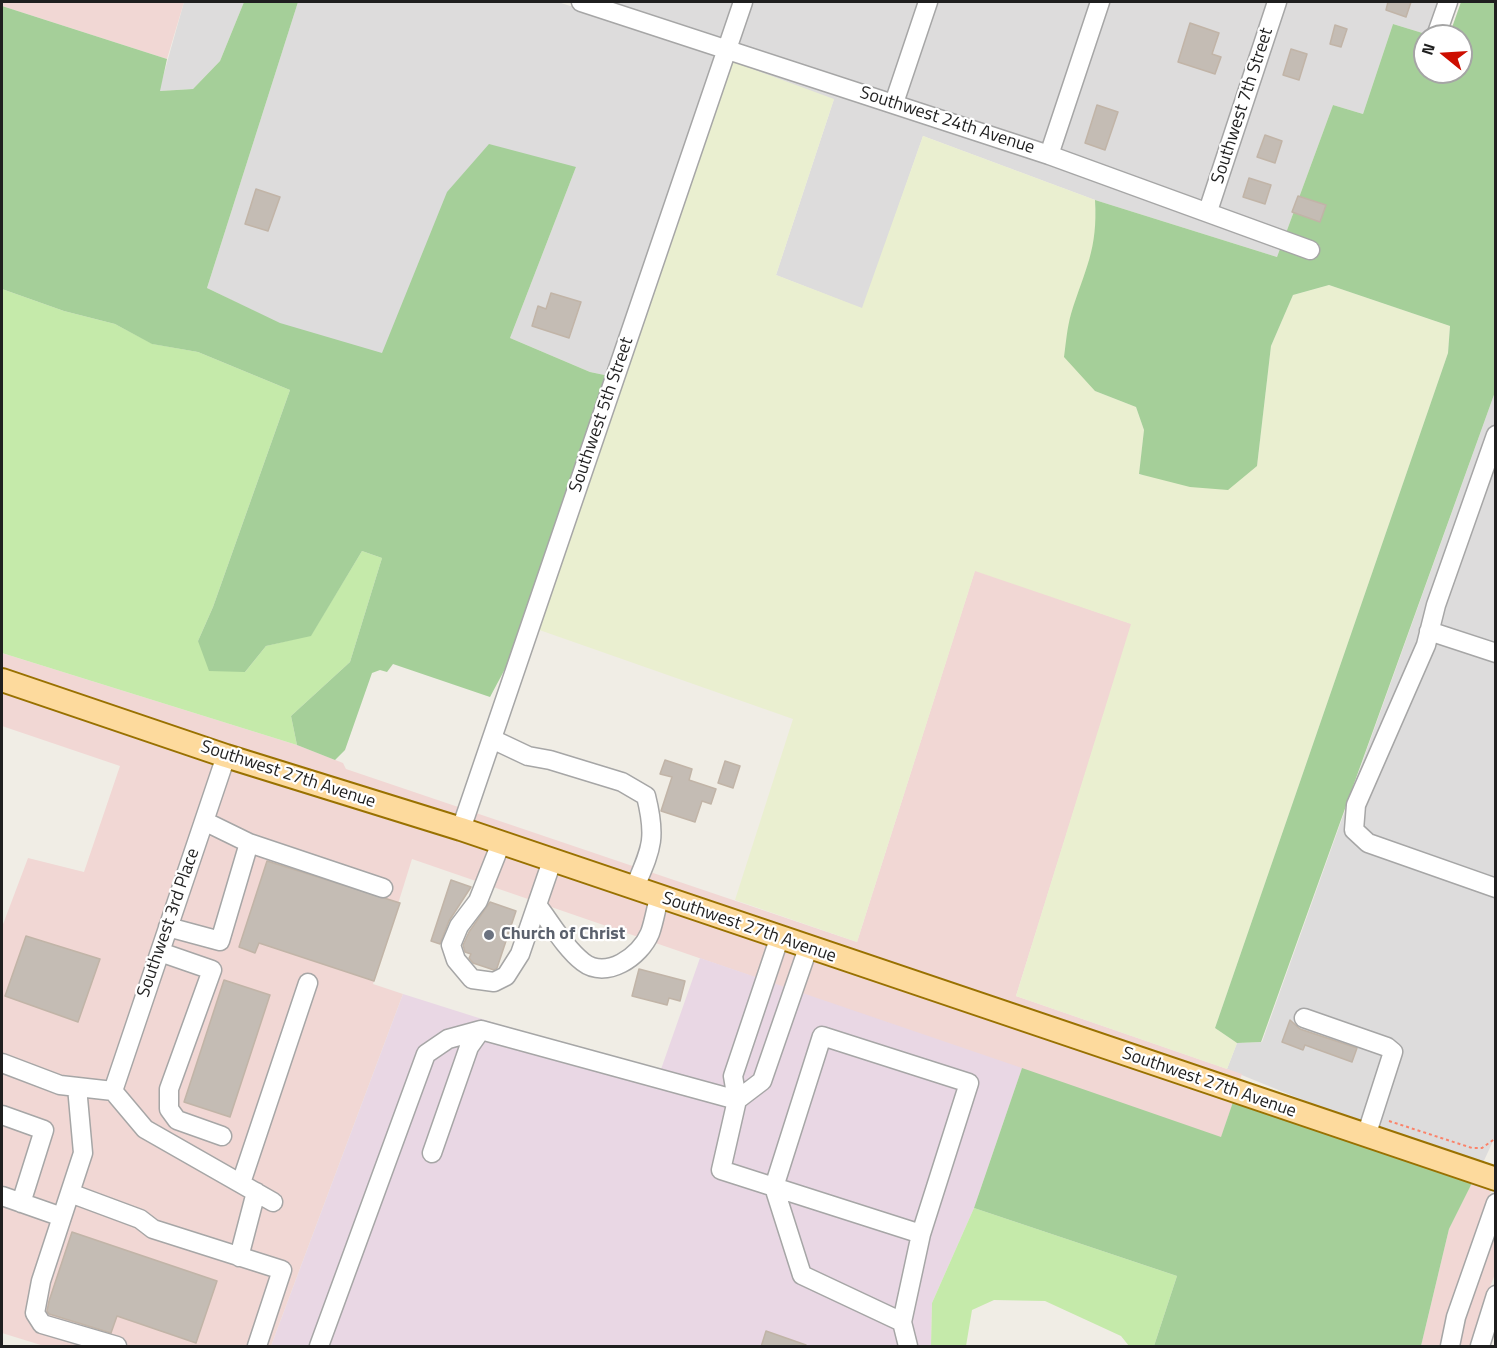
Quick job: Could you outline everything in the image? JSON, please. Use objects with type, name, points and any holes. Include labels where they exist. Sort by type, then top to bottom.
[{"type":"main road","name":"Southwest 27th Avenue","points":[[2,680],[226,756],[461,829],[779,939],[1496,1179]]},
{"type":"street","name":"Southwest 24th Avenue","points":[[581,2],[728,48],[1049,155],[1310,250]]},
{"type":"street","name":"Southwest 5th Street","points":[[461,829],[744,2]]},
{"type":"street","points":[[894,103],[928,2]]},
{"type":"street","points":[[1049,155],[1100,2]]},
{"type":"street","name":"Southwest 7th Street","points":[[1208,211],[1277,2]]},
{"type":"street","points":[[1441,24],[1448,2]]},
{"type":"street","points":[[1496,435],[1436,605],[1416,672],[1356,805],[1354,830],[1368,843],[1496,888]]},
{"type":"street","points":[[1430,631],[1496,653]]},
{"type":"street","points":[[492,739],[528,756],[550,760],[621,782],[646,796],[653,826],[650,851],[634,889]]},
{"type":"street","name":"Southwest 3rd Place","points":[[112,1091],[226,756]]},
{"type":"street","points":[[204,822],[249,843],[383,888]]},
{"type":"street","points":[[168,927],[220,941],[249,843]]},
{"type":"street","points":[[501,843],[478,901],[459,926],[451,945],[456,960],[472,979],[494,982],[506,976],[520,954],[552,861]]},
{"type":"street","points":[[537,905],[571,950],[584,963],[599,970],[617,965],[640,949],[650,933],[658,898]]},
{"type":"street","points":[[779,939],[733,1076],[737,1100],[721,1170],[921,1234]]},
{"type":"street","points":[[737,1100],[762,1081],[808,948]]},
{"type":"street","points":[[160,952],[212,970],[169,1089],[169,1109],[177,1120],[222,1136]]},
{"type":"street","points":[[239,1257],[249,1187],[308,983]]},
{"type":"street","points":[[1304,1018],[1387,1047],[1393,1052],[1366,1136]]},
{"type":"street","points":[[319,1347],[426,1053],[448,1039],[481,1030],[737,1100]]},
{"type":"street","points":[[432,1153],[469,1047],[481,1030]]},
{"type":"street","points":[[902,1322],[802,1275],[774,1187],[822,1036],[969,1083],[921,1234],[902,1322],[908,1347]]},
{"type":"street","points":[[2,1063],[60,1085],[112,1091],[145,1128],[273,1202]]},
{"type":"street","points":[[77,1087],[83,1153],[41,1281],[35,1313],[42,1324],[117,1347]]},
{"type":"street","points":[[2,1115],[44,1130],[21,1203]]},
{"type":"street","points":[[70,1193],[140,1219],[153,1229],[282,1270],[257,1347]]},
{"type":"street","points":[[2,1196],[63,1217]]},
{"type":"street","points":[[1450,1347],[1456,1317],[1496,1203]]},
{"type":"street","points":[[1480,1347],[1496,1295]]},
{"type":"path","points":[[1383,1119],[1472,1148],[1482,1148],[1496,1138]]},
{"type":"shaded area","points":[[2,2],[184,2],[167,59],[2,6]]},
{"type":"shaded area","points":[[184,2],[244,2],[220,61],[193,89],[159,91]]},
{"type":"shaded area","points":[[298,2],[558,2],[1047,161],[1281,246],[1277,257],[1095,200],[923,136],[863,309],[776,275],[834,99],[614,377],[590,372],[510,338],[576,167],[382,354],[280,324],[207,288]]},
{"type":"shaded area","points":[[604,2],[735,2],[723,39]]},
{"type":"shaded area","points":[[752,2],[920,2],[889,94],[738,44]]},
{"type":"shaded area","points":[[936,2],[1092,2],[1044,145],[904,99]]},
{"type":"shaded area","points":[[1109,2],[1269,2],[1203,202],[1059,151]]},
{"type":"shaded area","points":[[1286,2],[1439,2],[1432,24],[1413,24],[1413,30],[1393,24],[1363,114],[1333,105],[1286,233],[1218,207]]},
{"type":"shaded area","points":[[1495,392],[1495,1137],[1481,1167],[1401,1140],[1227,1069],[1237,1043],[1262,1042]]},
{"type":"shaded area","points":[[975,570],[1132,624],[1016,996],[1242,1074],[1238,1086],[2,672],[2,653],[297,745],[343,763],[346,769],[857,942]]},
{"type":"shaded area","points":[[2,687],[459,836],[1234,1099],[1221,1138],[412,859],[373,984],[403,994],[271,1346],[44,1346],[2,1333],[2,927],[28,858],[84,872],[120,766],[2,726]]},
{"type":"shaded area","points":[[700,958],[1022,1068],[974,1208],[932,1303],[931,1346],[271,1346],[403,994],[659,1075]]},
{"type":"shaded area","points":[[1474,1179],[1493,1185],[1442,1346],[1421,1346],[1449,1229]]},
{"type":"shaded area","points":[[1495,1230],[1495,1274],[1483,1305],[1472,1346],[1458,1346],[1463,1319]]},
{"type":"green space","points":[[244,2],[298,2],[207,288],[280,323],[382,353],[447,192],[489,144],[576,167],[510,338],[590,372],[614,377],[528,626],[490,697],[393,664],[387,672],[380,670],[372,673],[345,750],[335,760],[297,745],[291,716],[350,662],[382,558],[362,551],[311,636],[266,646],[245,672],[209,671],[198,641],[213,607],[290,390],[198,352],[152,344],[115,324],[64,311],[2,289],[2,6],[167,59],[160,91],[193,89],[220,61]]},
{"type":"green space","points":[[1461,2],[1495,2],[1495,392],[1261,1042],[1237,1043],[1215,1028],[1448,353],[1450,326],[1329,285],[1293,295],[1271,346],[1257,466],[1228,490],[1190,487],[1139,474],[1144,430],[1136,407],[1095,391],[1064,357],[1070,319],[1092,246],[1095,200],[1277,257],[1281,246],[1315,259],[1320,246],[1286,233],[1333,105],[1363,114],[1393,24],[1413,30],[1413,84],[1473,84],[1473,24],[1453,24]]},
{"type":"green space","points":[[728,60],[834,99],[776,275],[862,308],[923,136],[1095,200],[1097,230],[1089,267],[1095,391],[1136,407],[1144,430],[1139,475],[1257,466],[1271,346],[1293,295],[1329,285],[1450,326],[1448,353],[1215,1028],[1237,1043],[1227,1069],[1016,996],[1131,624],[975,571],[857,942],[735,900],[793,719],[528,626]]},
{"type":"green space","points":[[2,289],[64,311],[115,324],[153,344],[198,352],[290,390],[213,607],[198,641],[245,672],[266,646],[311,635],[362,551],[382,558],[350,662],[291,716],[297,745],[2,653]]},
{"type":"green space","points":[[1022,1068],[1221,1137],[1234,1099],[1474,1179],[1449,1229],[1421,1346],[1154,1346],[1177,1276],[974,1208]]},
{"type":"green space","points":[[974,1208],[1177,1276],[1154,1346],[1129,1346],[1121,1336],[1045,1301],[994,1300],[972,1310],[966,1346],[931,1346],[932,1303]]},
{"type":"building","points":[[1388,2],[1411,2],[1406,17],[1386,10]]},
{"type":"building","points":[[1190,23],[1219,33],[1212,54],[1221,57],[1215,74],[1178,62]]},
{"type":"building","points":[[1335,25],[1347,29],[1341,47],[1330,44]]},
{"type":"building","points":[[1291,49],[1307,54],[1299,80],[1283,75]]},
{"type":"building","points":[[1097,105],[1118,112],[1105,150],[1085,143]]},
{"type":"building","points":[[1265,135],[1282,141],[1275,163],[1257,157]]},
{"type":"building","points":[[1249,178],[1271,185],[1265,204],[1243,197]]},
{"type":"building","points":[[256,189],[280,197],[268,231],[245,224]]},
{"type":"building","points":[[1298,196],[1326,205],[1320,222],[1292,212]]},
{"type":"building","points":[[551,293],[581,302],[569,338],[532,326],[538,306],[546,309]]},
{"type":"building","points":[[665,760],[692,769],[689,780],[716,789],[711,804],[702,801],[695,822],[661,811],[672,777],[660,774]]},
{"type":"building","points":[[725,761],[740,766],[733,788],[718,783]]},
{"type":"building","points":[[267,861],[400,903],[374,981],[259,943],[255,953],[239,947]]},
{"type":"building","points":[[451,880],[471,887],[449,921],[440,944],[431,941]]},
{"type":"building","name":"Church of Christ","points":[[490,902],[516,911],[497,968],[494,970],[473,963],[469,958],[471,954],[465,952],[463,945],[469,932]]},
{"type":"building","points":[[26,936],[100,959],[78,1022],[5,996]]},
{"type":"building","points":[[639,969],[685,981],[680,1001],[669,998],[667,1005],[632,996]]},
{"type":"building","points":[[224,980],[270,995],[230,1117],[184,1102]]},
{"type":"building","points":[[1290,1020],[1300,1029],[1357,1048],[1352,1062],[1305,1045],[1303,1050],[1282,1042]]},
{"type":"building","points":[[72,1232],[217,1281],[196,1343],[117,1316],[111,1333],[49,1314],[47,1311],[49,1301]]},
{"type":"building","points":[[766,1331],[806,1345],[806,1347],[761,1347]]},
{"type":"place","name":"Church of Christ","points":[[489,935]]}]
